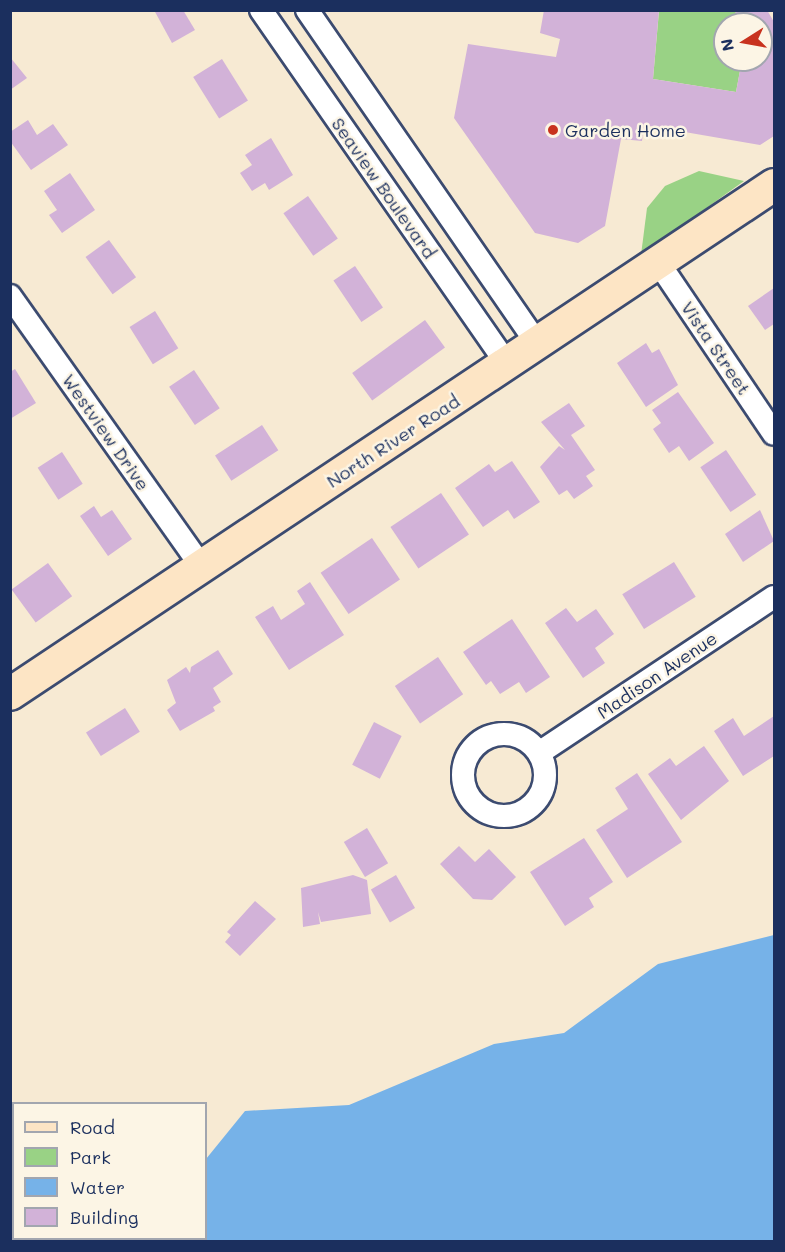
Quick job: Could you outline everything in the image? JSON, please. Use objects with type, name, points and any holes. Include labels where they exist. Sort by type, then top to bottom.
[{"type":"main road","name":"North River Road","points":[[10,694],[508,365],[537,343],[774,185]]},
{"type":"street","name":"Seaview Boulevard","points":[[261,10],[508,365]]},
{"type":"street","points":[[307,10],[537,343]]},
{"type":"street","name":"Vista Street","points":[[658,262],[774,434]]},
{"type":"street","name":"Westview Drive","points":[[10,296],[202,567]]},
{"type":"street","name":"Madison Avenue","points":[[539,753],[774,597]]},
{"type":"green space","points":[[659,11],[736,11],[713,12],[713,72],[740,72],[736,92],[653,79]]},
{"type":"green space","points":[[699,171],[744,181],[641,255],[647,208],[665,186]]},
{"type":"water","points":[[774,935],[774,1241],[157,1241],[207,1240],[207,1158],[245,1111],[349,1105],[494,1044],[564,1033],[658,964]]},
{"type":"building","points":[[154,10],[183,10],[195,30],[172,43]]},
{"type":"building","name":"Garden Home","points":[[544,10],[659,10],[653,79],[736,92],[740,72],[773,72],[773,20],[774,136],[760,145],[644,125],[642,141],[621,139],[605,226],[578,243],[535,233],[454,118],[468,44],[556,57],[560,39],[540,33]]},
{"type":"building","name":"Garden Home","points":[[736,10],[767,10],[768,12],[736,12]]},
{"type":"building","points":[[10,57],[27,78],[10,90]]},
{"type":"building","points":[[222,59],[248,101],[219,119],[193,77]]},
{"type":"building","points":[[28,120],[37,135],[53,124],[68,145],[31,170],[10,141],[10,132]]},
{"type":"building","points":[[271,138],[293,175],[269,190],[265,183],[252,191],[240,173],[252,165],[245,155]]},
{"type":"building","points":[[70,173],[95,210],[62,233],[49,215],[57,210],[44,191]]},
{"type":"building","points":[[308,196],[338,239],[313,256],[283,213]]},
{"type":"building","points":[[109,240],[136,277],[113,294],[86,257]]},
{"type":"building","points":[[355,266],[383,307],[361,322],[333,281]]},
{"type":"building","points":[[774,288],[774,324],[765,330],[748,306]]},
{"type":"building","points":[[155,311],[178,348],[153,364],[130,327]]},
{"type":"building","points":[[425,320],[445,348],[372,400],[352,373]]},
{"type":"building","points":[[646,343],[652,353],[659,349],[678,385],[646,407],[617,363]]},
{"type":"building","points":[[15,369],[36,403],[10,419],[10,372]]},
{"type":"building","points":[[194,370],[220,408],[195,425],[169,387]]},
{"type":"building","points":[[678,392],[714,443],[689,461],[679,446],[669,453],[653,429],[661,423],[652,410]]},
{"type":"building","points":[[569,403],[585,426],[571,435],[595,470],[586,476],[593,486],[574,499],[567,490],[559,495],[540,467],[559,446],[565,450],[541,422]]},
{"type":"building","points":[[262,425],[278,450],[231,481],[215,455]]},
{"type":"building","points":[[726,450],[756,495],[730,512],[700,467]]},
{"type":"building","points":[[62,452],[83,484],[58,500],[38,468]]},
{"type":"building","points":[[512,461],[540,502],[514,519],[508,510],[483,527],[455,488],[489,464],[495,472]]},
{"type":"building","points":[[441,493],[469,534],[418,569],[390,527]]},
{"type":"building","points":[[94,506],[101,517],[112,510],[132,539],[108,556],[80,516]]},
{"type":"building","points":[[760,510],[774,541],[743,562],[725,534]]},
{"type":"building","points":[[372,538],[400,579],[349,614],[321,573]]},
{"type":"building","points":[[674,562],[696,597],[644,629],[622,594]]},
{"type":"building","points":[[48,563],[72,596],[36,623],[12,589]]},
{"type":"building","points":[[310,582],[344,635],[289,670],[255,617],[273,606],[281,620],[305,604],[297,591]]},
{"type":"building","points":[[566,608],[577,622],[596,609],[614,634],[595,648],[605,663],[583,678],[545,623]]},
{"type":"building","points":[[512,619],[550,677],[526,693],[519,682],[500,694],[491,681],[486,685],[463,652]]},
{"type":"building","points":[[218,650],[233,674],[213,688],[221,702],[213,707],[215,711],[180,731],[167,710],[176,703],[167,680],[186,667],[190,673],[191,667]]},
{"type":"building","points":[[438,657],[463,694],[420,723],[395,686]]},
{"type":"building","points":[[125,708],[140,732],[101,756],[86,732]]},
{"type":"building","points":[[774,716],[774,756],[743,776],[714,731],[733,718],[744,736]]},
{"type":"building","points":[[374,722],[402,736],[380,779],[352,765]]},
{"type":"building","points":[[704,746],[729,781],[681,820],[648,774],[670,758],[676,766]]},
{"type":"building","points":[[637,773],[682,842],[627,878],[596,830],[628,809],[615,788]]},
{"type":"building","points":[[367,828],[388,863],[365,877],[344,842]]},
{"type":"building","points":[[584,838],[613,882],[589,898],[594,907],[565,926],[530,872]]},
{"type":"building","points":[[459,846],[475,862],[489,849],[516,877],[492,900],[473,899],[440,864]]},
{"type":"building","points":[[353,875],[367,880],[371,914],[321,922],[318,912],[320,924],[303,927],[301,888]]},
{"type":"building","points":[[396,875],[415,908],[390,922],[371,889]]},
{"type":"building","points":[[255,901],[276,919],[240,956],[225,942],[231,935],[227,932]]},
{"type":"place","name":"Garden Home","points":[[553,130]]}]
